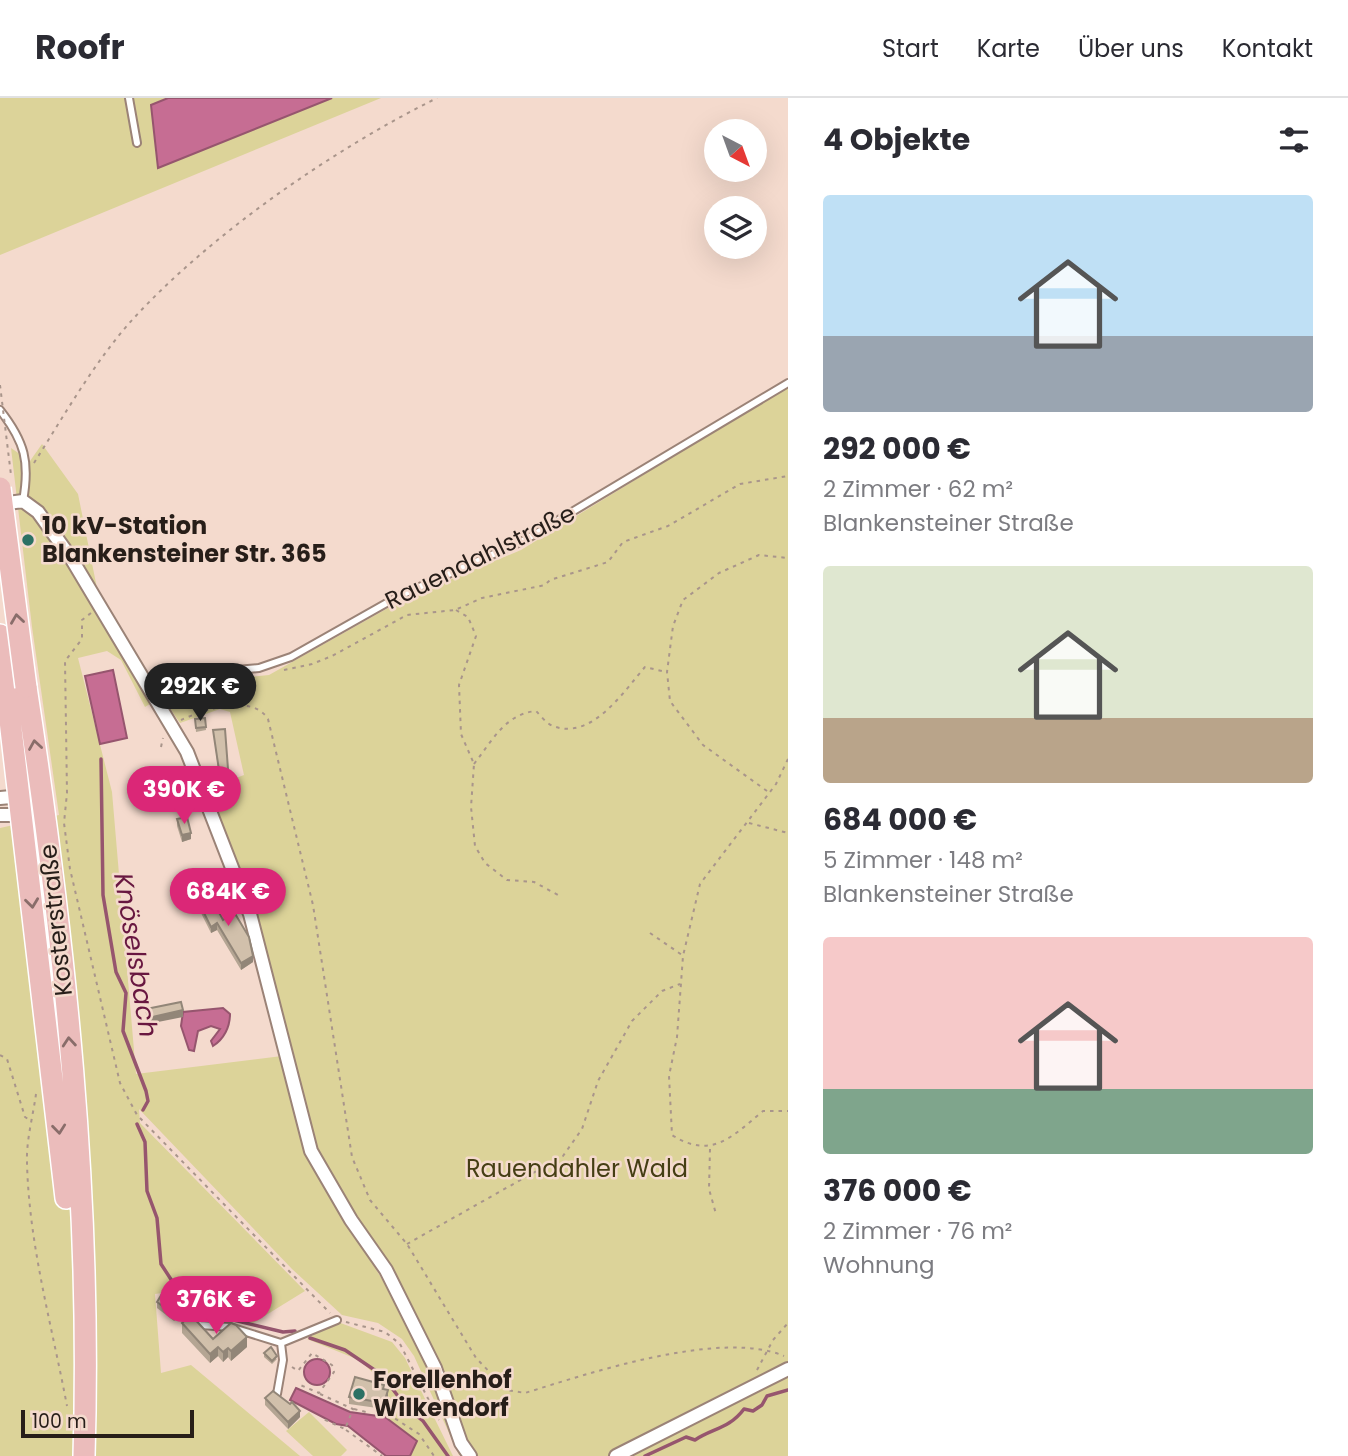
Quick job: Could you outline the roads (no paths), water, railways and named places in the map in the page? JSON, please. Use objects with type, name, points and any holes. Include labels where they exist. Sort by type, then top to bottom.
[{"type":"main road","name":"Kosterstraße","points":[[0,488],[16,688],[10,806],[83,1354]]},
{"type":"main road","name":"Kosterstraße","points":[[0,635],[16,688],[42,804],[71,1066],[84,1272],[84,1456]]},
{"type":"street","points":[[0,504],[23,501],[38,513],[56,535],[172,724],[204,789],[250,914],[311,1151],[331,1189],[392,1281],[435,1368],[461,1443],[470,1456]]},
{"type":"street","points":[[10,806],[42,804]]},
{"type":"street","points":[[10,806],[42,804]]},
{"type":"street","points":[[615,1456],[788,1369]]},
{"type":"lane","points":[[130,98],[137,143]]},
{"type":"lane","name":"Rauendahlstraße","points":[[158,699],[214,672],[273,663],[291,657],[399,596],[525,540],[788,383]]},
{"type":"lane","points":[[0,410],[17,436],[29,472],[23,501]]},
{"type":"lane","points":[[190,1316],[200,1325],[230,1327],[281,1343],[337,1320]]},
{"type":"lane","points":[[277,1394],[283,1360],[281,1343]]},
{"type":"waterway","name":"Knöselsbach","points":[[101,759],[103,895],[116,972],[126,993],[123,1031],[148,1101],[143,1110]]},
{"type":"waterway","name":"Knöselsbach","points":[[137,1124],[145,1142],[147,1191],[157,1218],[161,1264],[174,1284],[205,1311]]},
{"type":"waterway","name":"Knöselsbach","points":[[213,1315],[283,1332],[295,1331]]},
{"type":"waterway","name":"Knöselsbach","points":[[310,1338],[345,1350],[382,1375],[407,1408],[423,1421],[448,1456]]},
{"type":"waterway","points":[[645,1456],[686,1437],[695,1440],[727,1424],[744,1409],[753,1411],[762,1405],[767,1396],[788,1390]]},
{"type":"place","name":"10 kV-Station Blankensteiner Str. 365","points":[[28,540]]},
{"type":"place","name":"Forellenhof Wilkendorf","points":[[359,1394]]},
{"type":"park label","name":"Rauendahler Wald","points":[[577,1169]]}]
